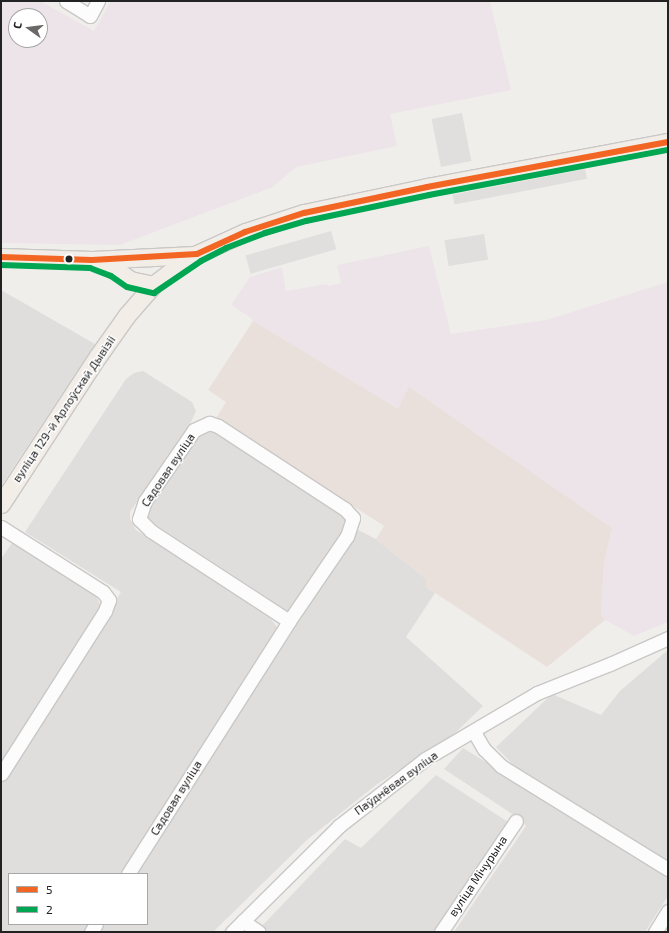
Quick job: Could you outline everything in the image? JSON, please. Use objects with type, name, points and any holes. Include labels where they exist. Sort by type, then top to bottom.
[{"type":"main road","points":[[1,258],[92,260],[197,254],[245,232],[304,213],[427,187],[668,142]]},
{"type":"main road","name":"вуліца 129-й Арлоўскай Дывізіі","points":[[1,504],[98,356],[127,315],[154,285],[169,272],[197,254]]},
{"type":"main road","points":[[92,260],[115,269],[124,277],[138,283],[154,285],[150,267],[140,258]]},
{"type":"main road","points":[[124,277],[129,292],[127,315]]},
{"type":"street","points":[[66,1],[90,16],[98,1]]},
{"type":"street","name":"Садовая вуліца","points":[[129,873],[289,621],[347,536],[353,518],[345,509],[218,426],[209,423],[194,430],[145,501],[139,519],[151,532],[289,621]]},
{"type":"street","points":[[1,527],[103,592],[109,600],[105,611],[1,774]]},
{"type":"street","name":"Паўднёвая вуліца","points":[[232,932],[339,826],[425,759],[474,732],[537,693],[610,664],[668,638]]},
{"type":"street","points":[[474,732],[484,749],[501,766],[668,868]]},
{"type":"street","name":"вуліца Мічурына","points":[[441,932],[516,821]]},
{"type":"street","points":[[657,931],[668,911]]},
{"type":"street","points":[[243,921],[259,932]]},
{"type":"shaded area","points":[[1,1],[40,1],[94,31],[111,1],[490,1],[511,90],[390,114],[397,146],[296,167],[273,187],[120,245],[1,243]]},
{"type":"shaded area","points":[[462,113],[471,161],[441,167],[432,119]]},
{"type":"shaded area","points":[[585,169],[587,179],[454,205],[452,195]]},
{"type":"shaded area","points":[[331,231],[336,249],[251,274],[245,256]]},
{"type":"shaded area","points":[[484,234],[488,260],[449,266],[444,240]]},
{"type":"shaded area","points":[[429,246],[451,334],[546,320],[668,282],[668,622],[634,636],[605,620],[601,615],[604,563],[612,528],[410,388],[398,409],[328,368],[253,321],[251,318],[231,305],[250,277],[282,267],[286,291],[327,284],[328,286],[341,283],[337,265]]},
{"type":"shaded area","points":[[1,290],[95,344],[1,486]]},
{"type":"shaded area","points":[[253,321],[398,409],[409,387],[612,528],[604,563],[601,615],[605,620],[547,667],[426,587],[426,579],[376,539],[384,526],[216,418],[226,402],[208,390]]},
{"type":"shaded area","points":[[143,371],[192,402],[196,411],[191,422],[130,512],[130,519],[136,530],[271,619],[277,627],[122,873],[8,873],[8,925],[89,925],[85,932],[1,932],[1,783],[52,706],[121,592],[25,532],[126,379],[134,373]]},
{"type":"shaded area","points":[[214,430],[342,512],[346,521],[344,529],[288,611],[147,519],[149,508],[191,443],[199,434]]},
{"type":"shaded area","points":[[358,530],[376,539],[426,579],[426,587],[435,593],[406,637],[483,706],[453,735],[376,785],[308,839],[213,932],[99,932],[103,925],[148,925],[148,873],[137,873]]},
{"type":"shaded area","points":[[12,543],[95,594],[101,606],[1,767],[1,559]]},
{"type":"shaded area","points":[[668,650],[668,863],[526,778],[496,747],[552,694],[601,715],[620,691]]},
{"type":"shaded area","points":[[463,748],[668,874],[668,896],[645,932],[454,932],[526,826],[523,821],[444,769]]},
{"type":"shaded area","points":[[436,775],[508,822],[433,932],[269,932],[261,927],[345,839],[361,848]]},
{"type":"transit line","name":"5","points":[[1,257],[92,260],[197,254],[245,232],[304,213],[427,187],[668,142]]},
{"type":"transit line","name":"2","points":[[1,265],[90,268],[111,276],[127,287],[154,293],[201,261],[226,248],[265,233],[306,221],[429,195],[668,150]]}]
